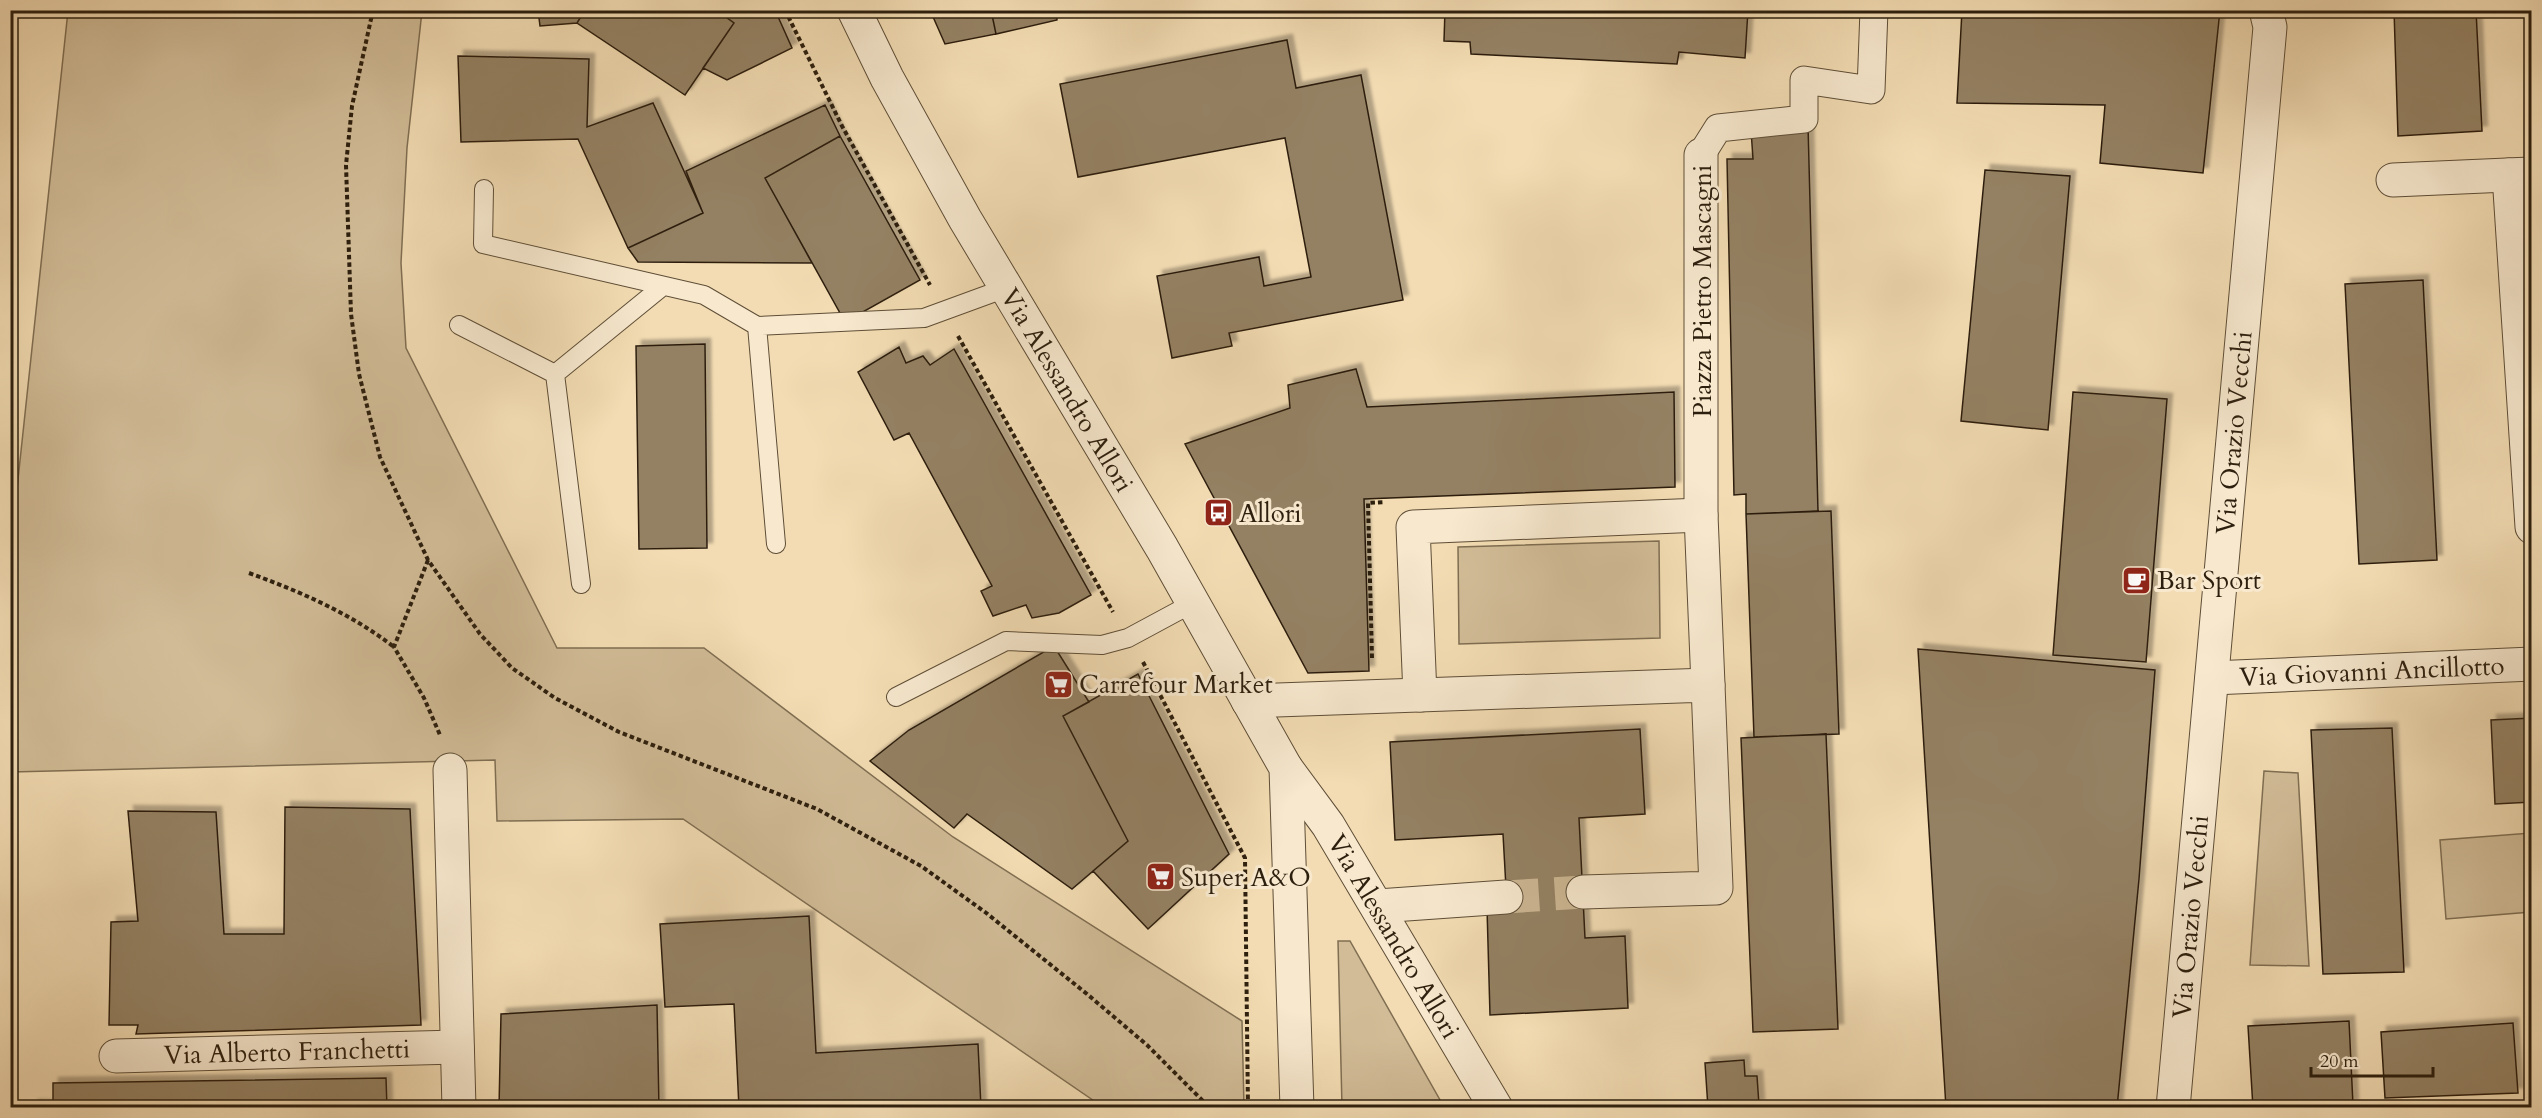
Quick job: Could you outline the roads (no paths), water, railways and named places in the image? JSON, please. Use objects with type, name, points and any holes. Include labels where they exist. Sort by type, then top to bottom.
[{"type":"street","name":"Via Alessandro Allori","points":[[854,10],[888,78],[1006,288],[1193,603],[1286,768],[1328,825],[1496,1107]]},
{"type":"street","name":"Piazza Pietro Mascagni","points":[[1583,892],[1716,888],[1701,514],[1701,155],[1718,128],[1804,119],[1804,80],[1871,90],[1874,10]]},
{"type":"street","name":"Via Orazio Vecchi","points":[[2173,1107],[2270,27],[2266,10]]},
{"type":"street","points":[[2393,180],[2520,174],[2532,527]]},
{"type":"street","points":[[1420,695],[1413,526],[1701,514]]},
{"type":"street","name":"Via Giovanni Ancillotto","points":[[2212,678],[2532,664]]},
{"type":"street","points":[[1248,702],[1708,685]]},
{"type":"street","name":"Via Alessandro Allori","points":[[1286,768],[1297,1107]]},
{"type":"street","points":[[450,770],[459,1107]]},
{"type":"street","points":[[1378,906],[1506,897]]},
{"type":"street","name":"Via Alberto Franchetti","points":[[116,1056],[457,1047]]},
{"type":"lane","points":[[484,189],[483,244],[704,295],[757,326],[924,318],[1006,288]]},
{"type":"lane","points":[[555,374],[663,286]]},
{"type":"lane","points":[[459,325],[555,374]]},
{"type":"lane","points":[[757,326],[776,544]]},
{"type":"lane","points":[[555,374],[581,584]]},
{"type":"lane","points":[[896,697],[1006,641],[1102,645],[1128,638],[1193,603]]},
{"type":"tunnel","points":[[1506,897],[1583,892]]},
{"type":"place","name":"Allori","points":[[1218,513]]},
{"type":"place","name":"Bar Sport","points":[[2136,580]]},
{"type":"place","name":"Carrefour Market","points":[[1058,684]]},
{"type":"place","name":"Super A&O","points":[[1160,877]]}]
